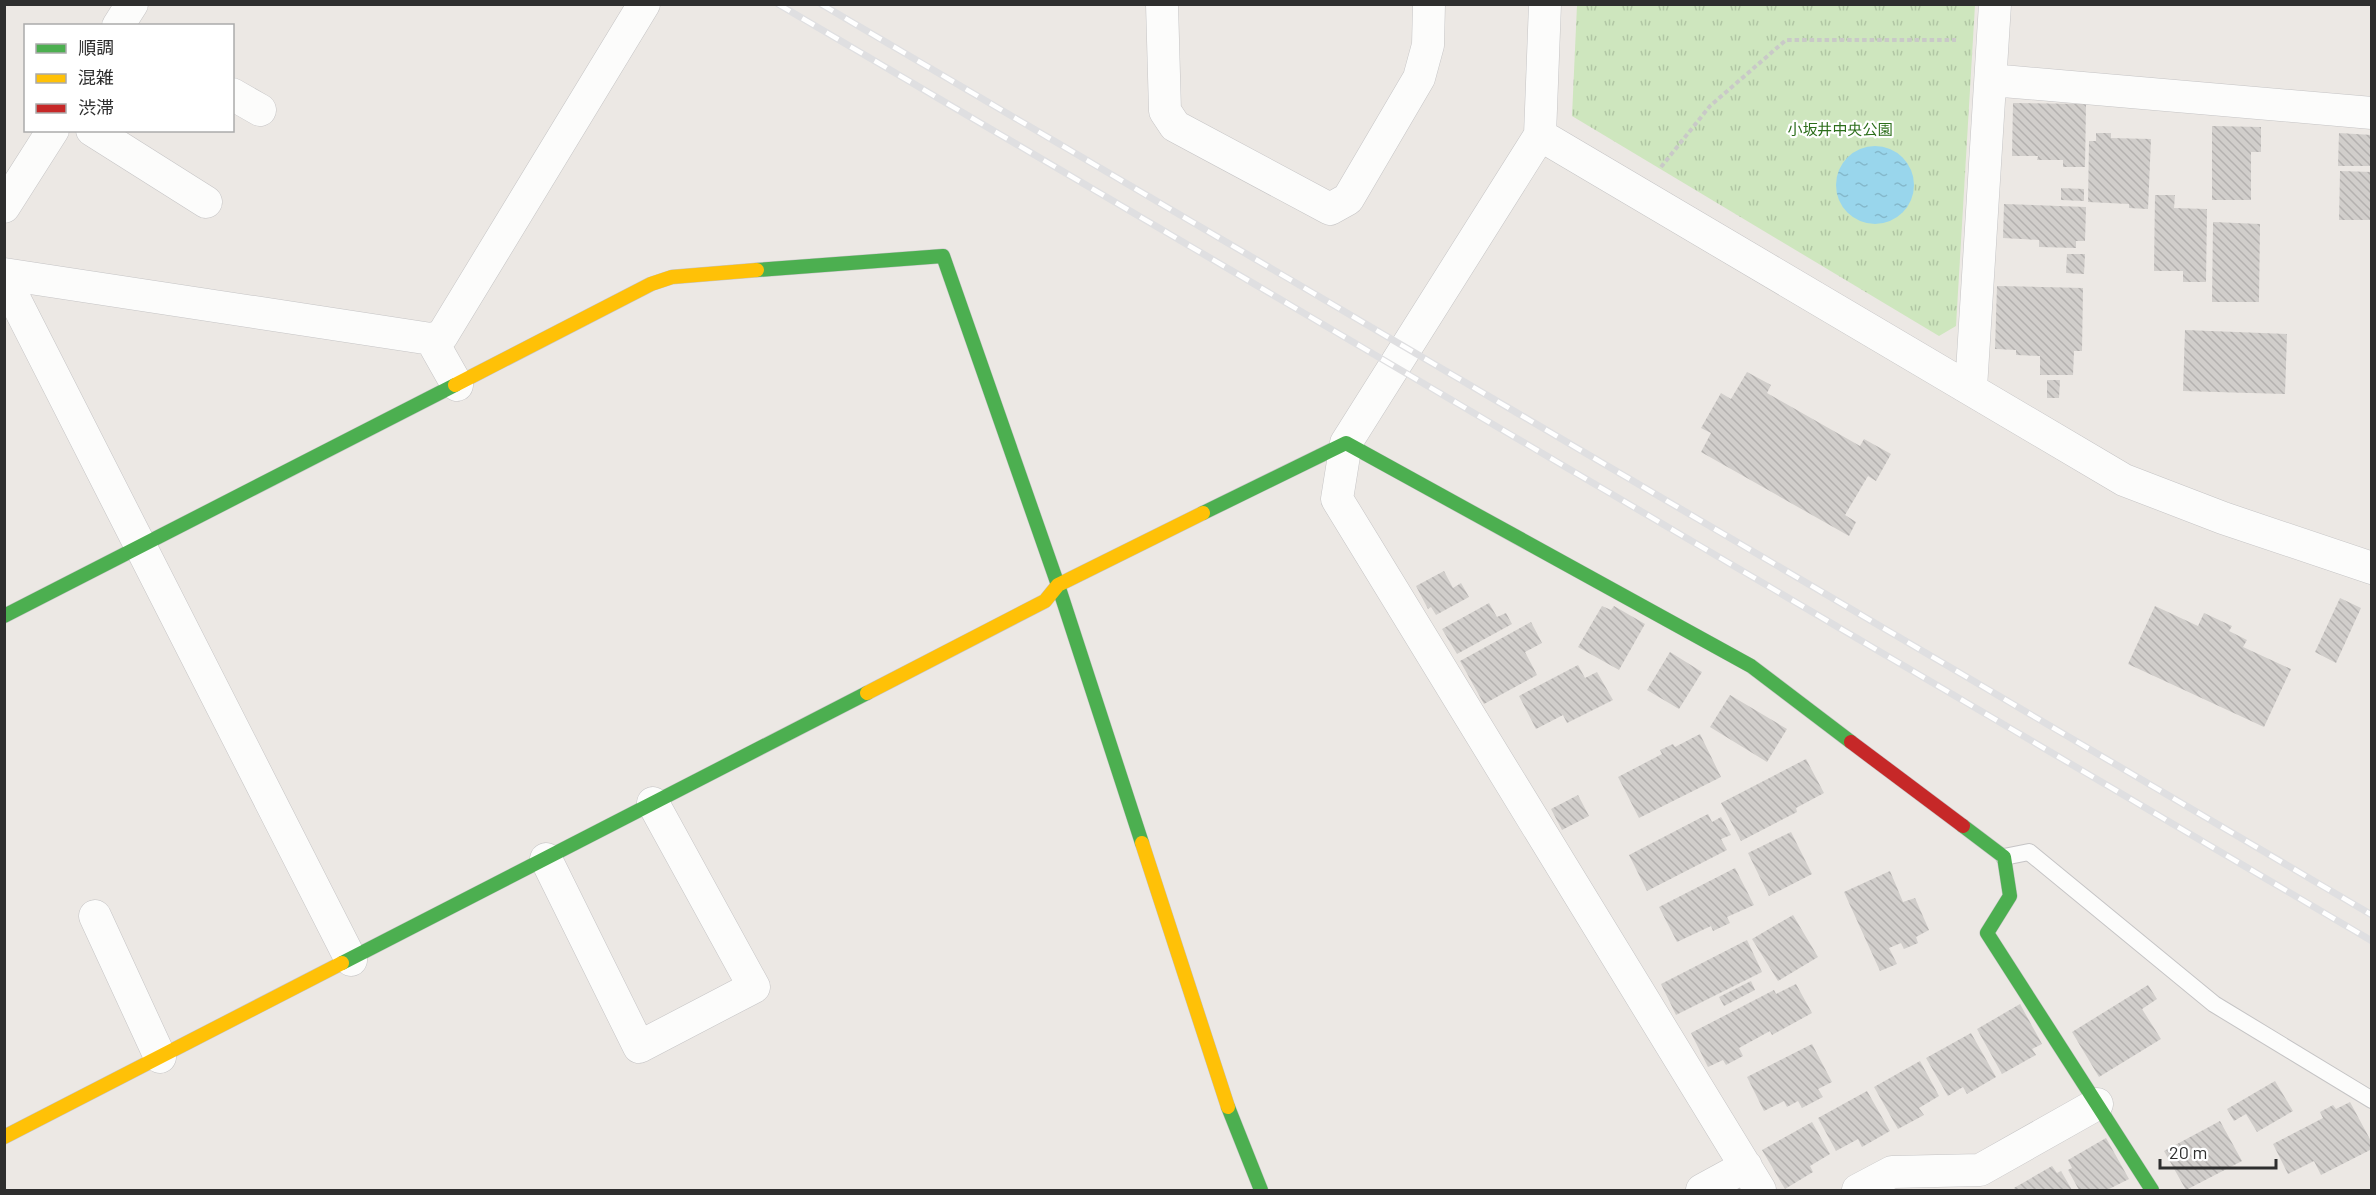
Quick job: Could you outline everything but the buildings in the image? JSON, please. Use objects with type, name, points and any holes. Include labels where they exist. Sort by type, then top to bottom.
[{"type":"street","points":[[119,24],[132,4]]},
{"type":"street","points":[[4,276],[431,339],[442,336],[644,4]]},
{"type":"street","points":[[1162,4],[1165,111],[1175,126],[1330,209],[1348,199],[1419,78],[1428,45],[1429,4]]},
{"type":"street","points":[[1545,4],[1540,135],[1346,443],[1337,499],[1753,1178],[1702,1191]]},
{"type":"street","points":[[1971,388],[1995,4]]},
{"type":"street","points":[[1991,80],[2372,113]]},
{"type":"street","points":[[234,95],[260,110]]},
{"type":"street","points":[[4,207],[52,132]]},
{"type":"street","points":[[95,132],[206,202]]},
{"type":"street","points":[[1540,135],[2124,480],[2223,518],[2372,568]]},
{"type":"street","points":[[4,616],[141,543],[457,386],[651,284],[672,277],[943,256],[1058,585],[1223,1095],[1261,1191]]},
{"type":"street","points":[[4,276],[351,960]]},
{"type":"street","points":[[431,339],[457,386]]},
{"type":"street","points":[[4,1137],[1045,601],[1058,585],[1346,443]]},
{"type":"street","points":[[1346,443],[1751,666],[2004,857],[2010,896],[1988,933],[2152,1191]]},
{"type":"street","points":[[546,859],[639,1047],[754,987],[653,804]]},
{"type":"street","points":[[95,915],[160,1057]]},
{"type":"street","points":[[1858,1191],[1892,1172],[1980,1170],[2097,1104]]},
{"type":"lane","points":[[2004,857],[2029,852],[2214,1004],[2372,1100]]},
{"type":"path","points":[[1645,197],[1662,165],[1710,106],[1786,40],[1993,40]]},
{"type":"green space","name":"小坂井中央公園","points":[[1577,5],[1975,5],[1956,326],[1939,336],[1572,116]]},
{"type":"water","points":[[1875,146],[1890,149],[1903,157],[1911,170],[1914,185],[1911,200],[1903,213],[1890,221],[1875,224],[1860,221],[1847,213],[1839,200],[1836,185],[1839,170],[1847,157],[1860,149]]},
{"type":"railway","points":[[778,4],[2372,941]]},
{"type":"railway","points":[[821,4],[2372,915]]},
{"type":"traffic: fast","points":[[757,270],[943,256],[1058,585],[1142,843]]},
{"type":"traffic: fast","points":[[4,616],[455,385]]},
{"type":"traffic: fast","points":[[1203,513],[1346,443],[1751,666],[1851,742]]},
{"type":"traffic: fast","points":[[342,963],[867,693]]},
{"type":"traffic: fast","points":[[1963,826],[2004,857],[2010,896],[1987,933],[2152,1190]]},
{"type":"traffic: fast","points":[[1228,1107],[1261,1190]]},
{"type":"traffic: slow","points":[[455,385],[651,284],[672,277],[757,270]]},
{"type":"traffic: slow","points":[[867,693],[1045,601],[1058,585],[1203,513]]},
{"type":"traffic: slow","points":[[1142,843],[1228,1107]]},
{"type":"traffic: slow","points":[[4,1137],[342,963]]},
{"type":"traffic: jam","points":[[1851,742],[1963,826]]}]
